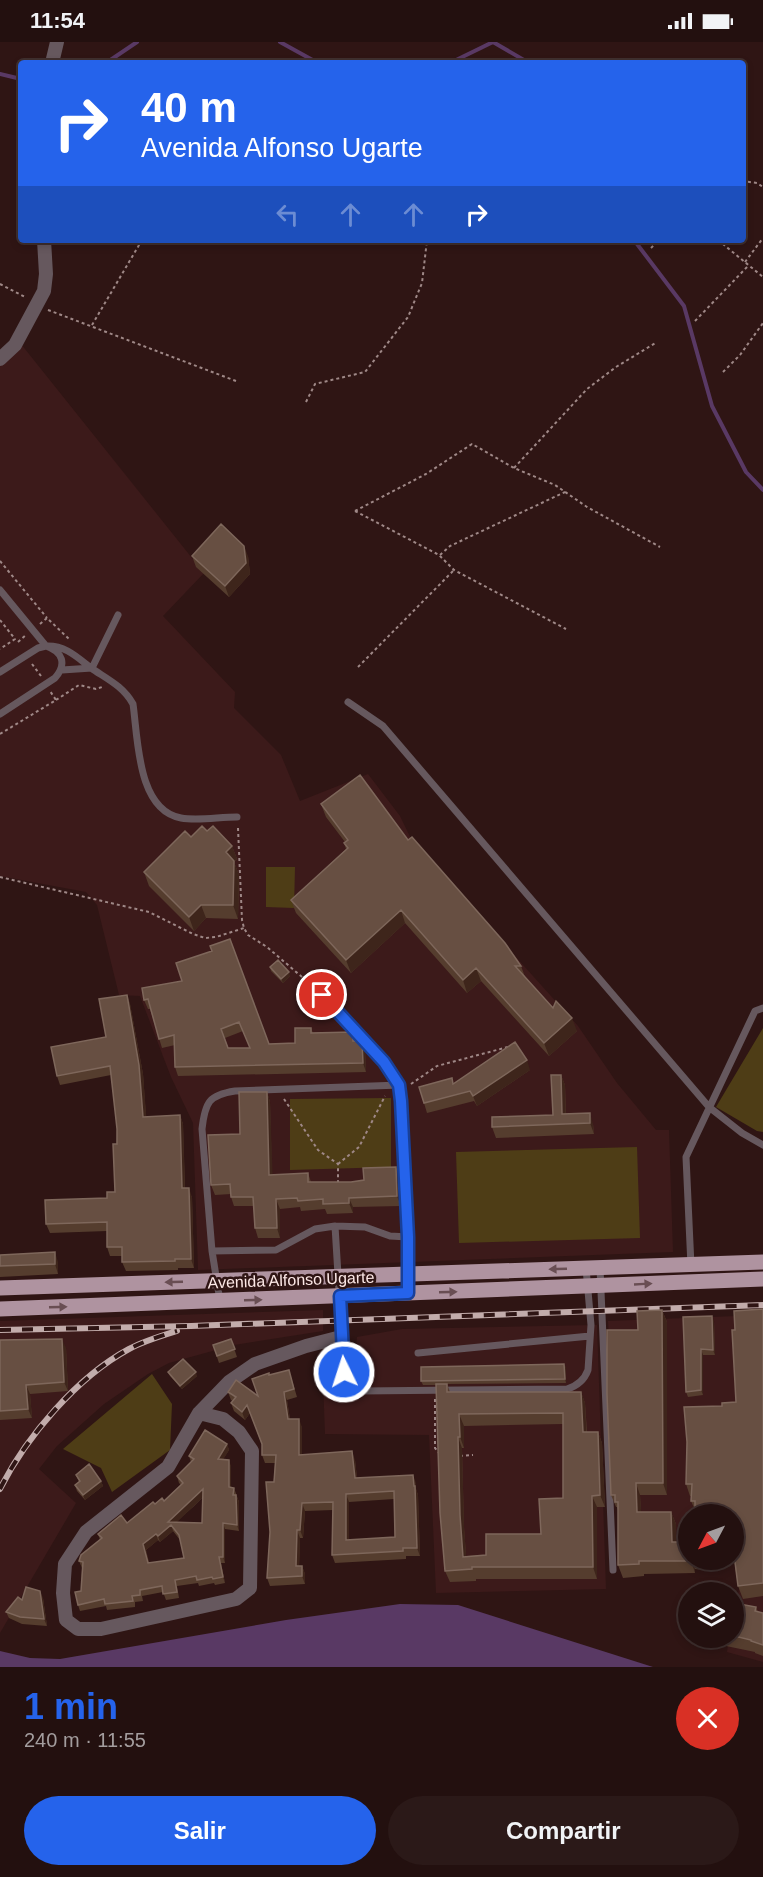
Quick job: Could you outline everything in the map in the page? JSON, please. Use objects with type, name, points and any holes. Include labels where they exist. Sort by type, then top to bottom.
[{"type":"main road","name":"Avenida Alfonso Ugarte","points":[[0,1288],[763,1262]]},
{"type":"main road","name":"Avenida Alfonso Ugarte","points":[[0,1309],[763,1279]]},
{"type":"street","points":[[53,60],[57,42]]},
{"type":"street","points":[[0,359],[15,345],[44,291],[46,274],[44,243]]},
{"type":"street","points":[[199,1413],[223,1419],[239,1432],[252,1451],[250,1588],[236,1599],[101,1629],[78,1629],[66,1620],[63,1593],[65,1564],[86,1532],[168,1467],[199,1413],[228,1382],[255,1364],[306,1346],[341,1337]]},
{"type":"lane","points":[[0,590],[46,646],[58,653],[62,662],[62,670],[55,678],[0,714]]},
{"type":"lane","points":[[92,668],[118,615]]},
{"type":"lane","points":[[0,672],[38,648],[46,646],[60,647],[76,655],[117,684],[133,704],[144,780],[149,793],[158,804],[169,814],[182,818],[237,817]]},
{"type":"lane","points":[[62,670],[92,668]]},
{"type":"lane","points":[[348,702],[383,726],[709,1107],[742,1133],[763,1145]]},
{"type":"lane","points":[[322,995],[384,1062],[399,1085],[408,1237],[408,1293]]},
{"type":"lane","points":[[692,1282],[686,1157],[755,1011],[763,1008]]},
{"type":"lane","points":[[220,1301],[212,1251],[201,1129],[203,1113],[210,1099],[222,1093],[399,1085]]},
{"type":"lane","points":[[212,1251],[276,1250],[315,1229],[334,1226],[365,1227],[390,1236],[408,1237]]},
{"type":"lane","points":[[334,1226],[344,1372],[346,1379],[356,1389],[369,1391],[567,1389],[573,1387],[585,1377],[588,1370],[594,1286],[593,1268]]},
{"type":"lane","points":[[593,1268],[613,1570]]},
{"type":"lane","points":[[418,1353],[590,1336]]},
{"type":"path","points":[[746,182],[757,183],[763,187]]},
{"type":"path","points":[[744,263],[763,238]]},
{"type":"path","points":[[91,326],[140,243]]},
{"type":"path","points":[[306,402],[315,384],[365,372],[408,317],[422,283],[427,243]]},
{"type":"path","points":[[651,248],[656,243]]},
{"type":"path","points":[[721,243],[763,277]]},
{"type":"path","points":[[695,321],[748,266]]},
{"type":"path","points":[[0,284],[37,304],[236,381]]},
{"type":"path","points":[[723,372],[740,355],[763,323]]},
{"type":"path","points":[[514,468],[587,389],[616,367],[657,342]]},
{"type":"path","points":[[567,629],[454,570],[439,555],[354,511],[426,474],[472,444],[514,468],[555,485],[595,512],[660,547]]},
{"type":"path","points":[[439,555],[450,546],[565,492]]},
{"type":"path","points":[[0,561],[47,618]]},
{"type":"path","points":[[358,667],[454,570]]},
{"type":"path","points":[[0,620],[15,639],[0,649]]},
{"type":"path","points":[[237,817],[244,928],[248,935],[267,946],[322,995]]},
{"type":"path","points":[[0,877],[149,912],[205,938],[244,928]]},
{"type":"path","points":[[399,1085],[413,1083],[437,1066],[508,1047]]},
{"type":"path","points":[[338,1186],[338,1164],[360,1145],[390,1085]]},
{"type":"path","points":[[278,1089],[318,1150],[338,1164]]},
{"type":"path","points":[[435,1390],[435,1448],[444,1456]]},
{"type":"path","points":[[456,1456],[473,1455]]},
{"type":"shaded area","points":[[21,344],[204,573],[163,616],[235,692],[234,708],[281,755],[300,801],[368,774],[400,816],[413,843],[578,1026],[617,1083],[656,1130],[669,1130],[673,1252],[198,1270],[193,1123],[171,1077],[140,996],[119,995],[97,905],[86,892],[0,876],[0,365]]},
{"type":"shaded area","points":[[266,867],[295,867],[294,908],[266,907]]},
{"type":"shaded area","points":[[763,1028],[763,1132],[757,1131],[716,1107]]},
{"type":"shaded area","points":[[391,1098],[391,1167],[290,1170],[290,1099]]},
{"type":"shaded area","points":[[637,1147],[640,1238],[459,1243],[456,1152]]},
{"type":"shaded area","points":[[323,1310],[323,1331],[234,1345],[169,1363],[148,1374],[104,1404],[57,1446],[39,1469],[76,1503],[0,1633],[0,1321]]},
{"type":"shaded area","points":[[763,1315],[763,1558],[744,1559],[744,1504],[678,1504],[678,1565],[622,1569],[608,1321]]},
{"type":"shaded area","points":[[597,1325],[606,1589],[436,1593],[429,1435],[325,1434],[322,1354],[355,1356],[357,1337],[402,1329]]},
{"type":"shaded area","points":[[152,1374],[172,1404],[170,1450],[112,1492],[101,1468],[63,1449]]},
{"type":"shaded area","points":[[744,1561],[763,1561],[763,1662],[727,1652],[728,1648],[744,1648],[744,1582],[740,1582]]},
{"type":"shaded area","points":[[400,1604],[458,1605],[653,1667],[0,1667],[0,1651],[30,1658],[60,1659],[286,1620]]},
{"type":"building","points":[[221,524],[244,546],[246,563],[225,586],[192,556]]},
{"type":"building","points":[[360,775],[408,840],[412,837],[505,943],[521,966],[515,966],[553,1008],[556,1001],[572,1018],[544,1043],[476,968],[463,980],[401,910],[346,960],[291,900],[348,848],[344,843],[348,840],[321,804]]},
{"type":"building","points":[[202,826],[207,831],[213,826],[232,846],[226,852],[234,861],[233,905],[201,905],[189,917],[144,872],[185,831],[191,837]]},
{"type":"building","points":[[230,939],[269,1044],[295,1043],[295,1028],[311,1028],[311,1033],[353,1032],[353,1041],[362,1041],[363,1063],[175,1067],[174,1035],[159,1039],[148,999],[144,1000],[142,988],[182,981],[176,963],[212,951],[210,946]],"holes":[[[239,1022],[250,1048],[228,1048],[221,1029]]]},
{"type":"building","points":[[278,960],[289,972],[281,979],[270,967]]},
{"type":"building","points":[[127,995],[139,1065],[143,1117],[180,1115],[182,1188],[189,1188],[191,1259],[122,1262],[122,1247],[107,1247],[107,1222],[46,1224],[45,1200],[107,1198],[107,1192],[115,1192],[113,1144],[117,1144],[117,1129],[110,1066],[57,1076],[51,1047],[106,1037],[99,999]]},
{"type":"building","points":[[515,1042],[527,1060],[473,1096],[470,1091],[424,1103],[419,1087],[452,1078],[453,1084]]},
{"type":"building","points":[[551,1075],[561,1075],[562,1114],[590,1113],[590,1123],[492,1127],[492,1117],[553,1115]]},
{"type":"building","points":[[239,1092],[267,1092],[269,1175],[308,1173],[308,1182],[351,1182],[364,1180],[363,1168],[396,1167],[397,1196],[349,1198],[349,1203],[323,1204],[323,1199],[298,1201],[297,1198],[276,1199],[277,1228],[255,1228],[253,1197],[231,1197],[230,1184],[211,1185],[208,1135],[240,1134]]},
{"type":"building","points":[[55,1252],[55,1264],[0,1266],[0,1255]]},
{"type":"building","points":[[763,1309],[763,1583],[744,1585],[744,1582],[738,1582],[736,1570],[744,1570],[744,1504],[695,1504],[695,1501],[691,1501],[692,1484],[686,1484],[687,1442],[684,1407],[722,1406],[722,1403],[736,1402],[732,1330],[735,1330],[734,1311]]},
{"type":"building","points":[[662,1310],[663,1483],[636,1483],[637,1512],[671,1512],[672,1542],[678,1542],[678,1561],[639,1561],[639,1564],[618,1565],[618,1502],[615,1502],[615,1495],[611,1495],[607,1330],[638,1330],[637,1311]]},
{"type":"building","points":[[712,1316],[713,1350],[701,1349],[701,1390],[686,1392],[683,1317]]},
{"type":"building","points":[[62,1339],[64,1382],[26,1385],[28,1409],[0,1411],[0,1340]]},
{"type":"building","points":[[231,1339],[235,1349],[217,1356],[213,1345]]},
{"type":"building","points":[[183,1359],[196,1372],[180,1386],[168,1372]]},
{"type":"building","points":[[564,1364],[565,1379],[421,1381],[421,1367]]},
{"type":"building","points":[[289,1370],[294,1389],[284,1392],[288,1419],[299,1419],[299,1455],[352,1451],[355,1478],[413,1475],[417,1548],[403,1548],[403,1551],[332,1555],[333,1502],[302,1503],[300,1530],[297,1530],[296,1566],[302,1566],[302,1576],[267,1578],[270,1532],[266,1482],[274,1482],[276,1455],[262,1455],[262,1444],[247,1405],[242,1412],[231,1403],[236,1397],[228,1392],[236,1380],[258,1396],[252,1379],[269,1373],[269,1375]],"holes":[[[394,1491],[395,1537],[346,1540],[346,1494]]]},
{"type":"building","points":[[436,1384],[447,1384],[447,1392],[581,1392],[583,1432],[598,1432],[600,1495],[592,1496],[593,1567],[472,1567],[472,1569],[445,1571],[440,1513]],"holes":[[[563,1413],[563,1498],[539,1499],[541,1534],[486,1534],[486,1555],[463,1557],[460,1515],[459,1414]]]},
{"type":"building","points":[[205,1430],[227,1444],[218,1459],[229,1460],[229,1487],[234,1488],[233,1495],[236,1495],[237,1525],[223,1523],[223,1557],[219,1557],[223,1577],[197,1580],[196,1576],[175,1580],[177,1592],[163,1594],[162,1586],[140,1590],[140,1595],[132,1596],[133,1601],[105,1604],[104,1599],[78,1605],[75,1592],[81,1591],[83,1562],[79,1561],[81,1555],[102,1538],[98,1534],[121,1515],[127,1523],[153,1502],[155,1504],[162,1498],[164,1501],[183,1483],[177,1476],[194,1459],[189,1456]],"holes":[[[203,1489],[202,1523],[168,1522]],[[171,1525],[179,1535],[184,1558],[148,1563],[143,1544],[156,1534],[158,1536]]]},
{"type":"building","points":[[89,1464],[101,1481],[83,1495],[75,1485],[80,1481],[76,1475]]},
{"type":"building","points":[[26,1587],[40,1591],[44,1619],[20,1617],[6,1612],[18,1597],[22,1600]]},
{"type":"building","points":[[744,1605],[756,1607],[755,1611],[763,1613],[763,1645],[744,1638]]},
{"type":"waterway","points":[[110,60],[137,42]]},
{"type":"waterway","points":[[280,42],[313,60]]},
{"type":"waterway","points":[[456,60],[493,42],[524,60]]},
{"type":"waterway","points":[[0,74],[18,78]]},
{"type":"waterway","points":[[636,243],[684,306],[712,406],[746,472],[763,490]]},
{"type":"railway","points":[[0,1330],[191,1326],[763,1305]]},
{"type":"railway","points":[[0,1489],[39,1429],[72,1392],[91,1375],[129,1349],[177,1331]]},
{"type":"route","points":[[322,995],[384,1062],[399,1085],[401,1101],[408,1237],[408,1293],[340,1296],[344,1372]]}]
